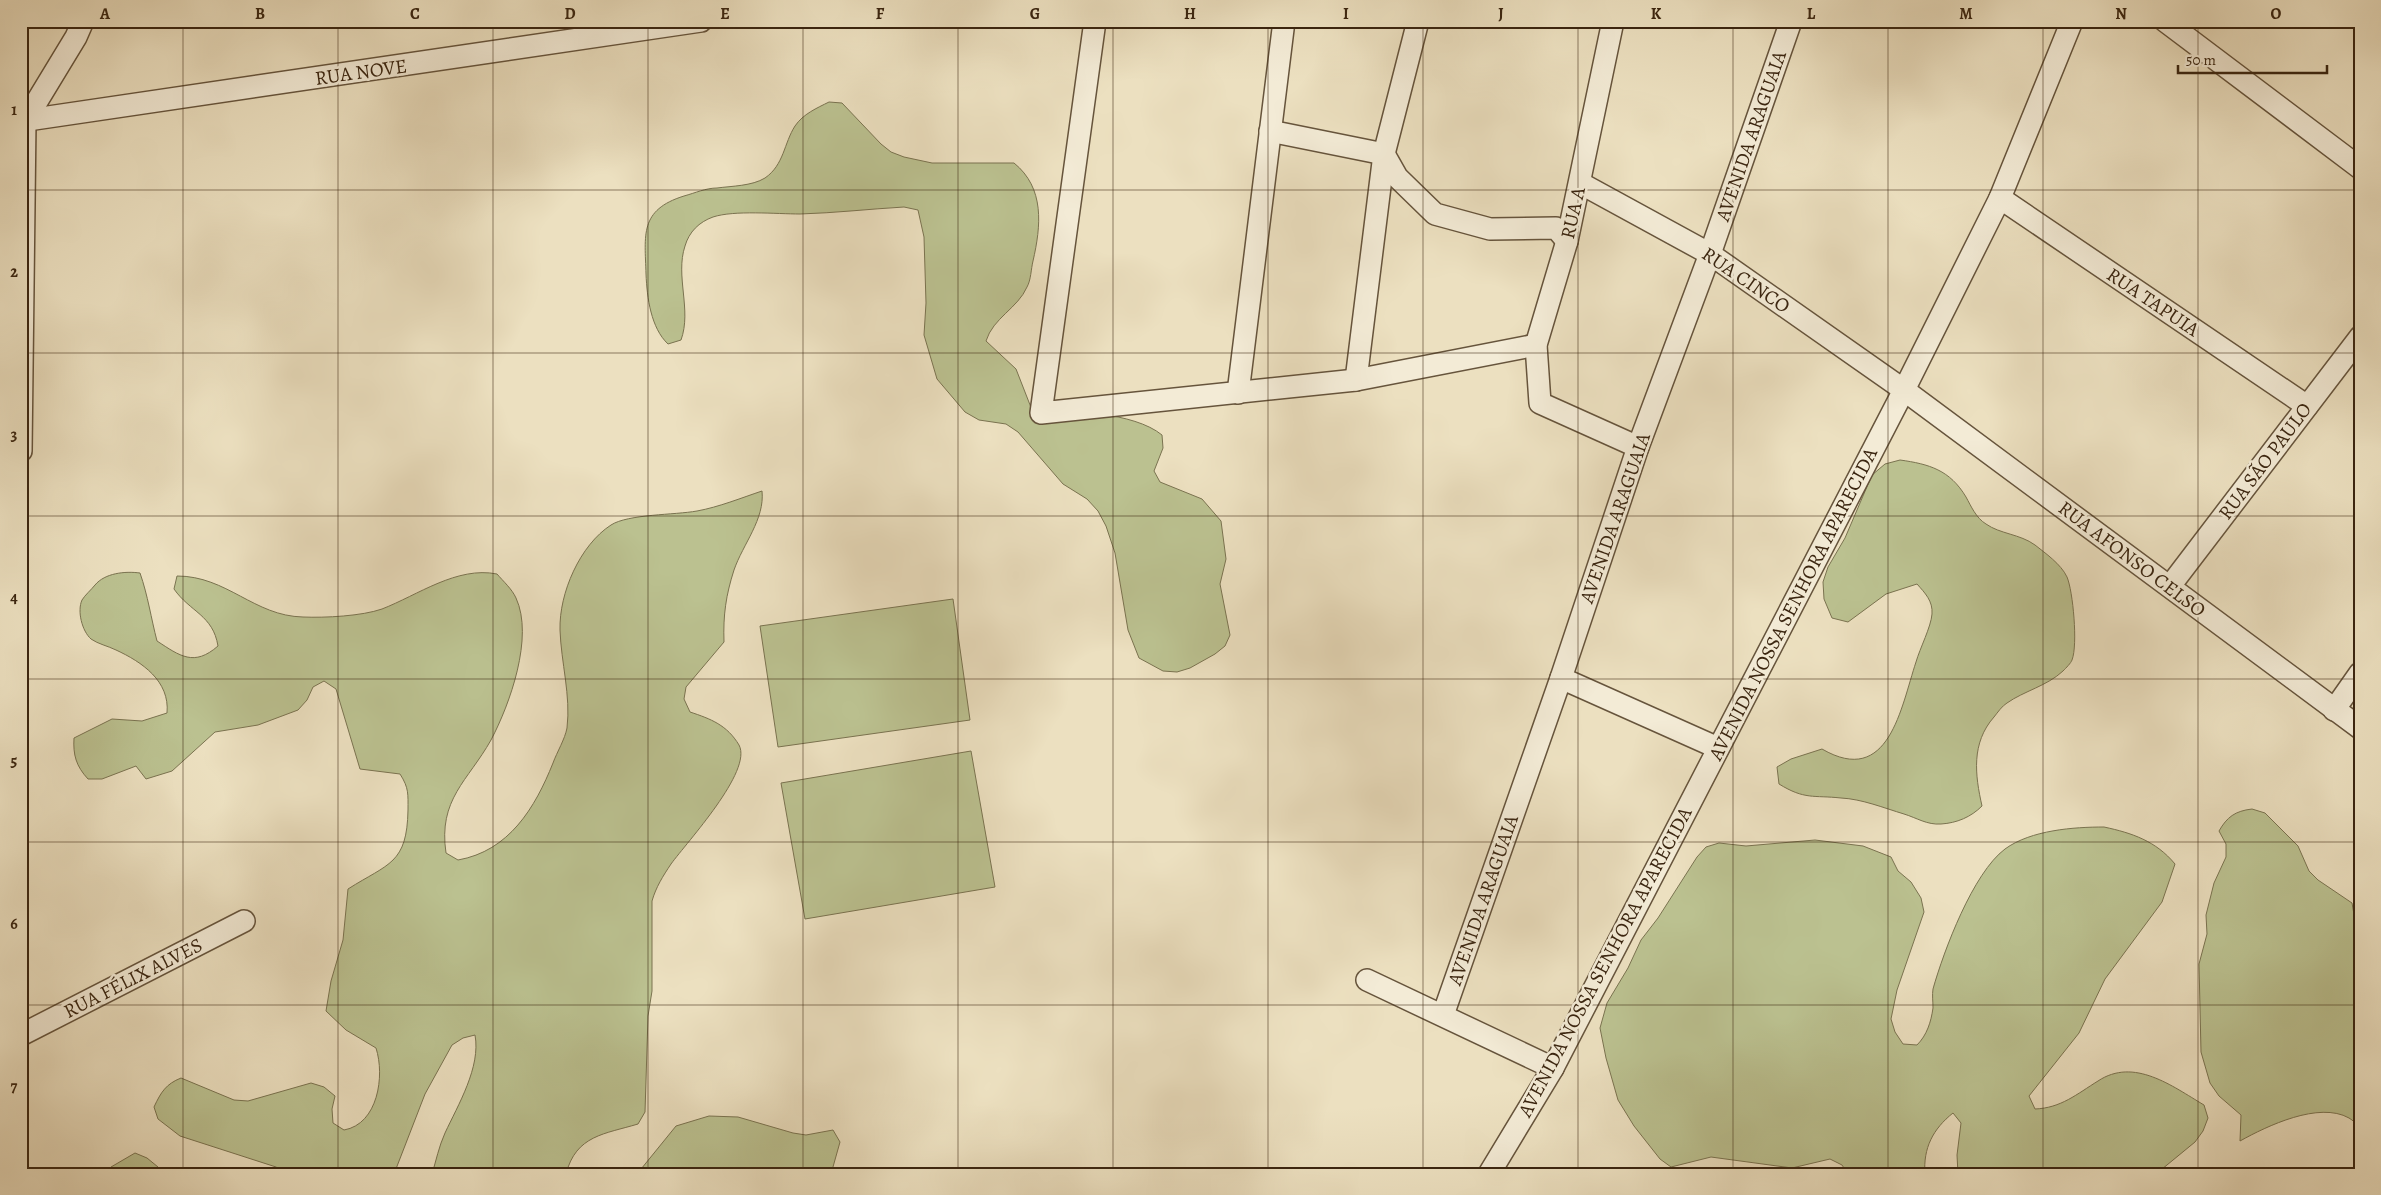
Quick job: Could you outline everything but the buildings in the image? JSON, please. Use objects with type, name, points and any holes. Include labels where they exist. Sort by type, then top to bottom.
[{"type":"street","points":[[21,451],[23,121],[76,37],[83,21]]},
{"type":"street","name":"RUA NOVE","points":[[23,121],[701,21]]},
{"type":"street","points":[[1095,21],[1041,413],[1356,380],[1536,346]]},
{"type":"street","points":[[1238,393],[1284,21]]},
{"type":"street","points":[[1356,380],[1384,154],[1418,21]]},
{"type":"street","name":"RUA A","points":[[1613,21],[1567,241],[1536,346],[1540,403],[1638,447]]},
{"type":"street","name":"AVENIDA ARAGUAIA","points":[[1443,1015],[1561,678],[1638,447],[1710,254],[1791,21]]},
{"type":"street","name":"AVENIDA NOSSA SENHORA APARECIDA","points":[[1489,1174],[1553,1068],[1904,390],[2000,198],[2072,21]]},
{"type":"street","points":[[2165,21],[2360,168]]},
{"type":"street","points":[[1270,131],[1384,154],[1397,177],[1435,214],[1490,230],[1556,228],[1567,241]]},
{"type":"street","name":"RUA CINCO","points":[[1580,183],[1710,254],[1904,390]]},
{"type":"street","name":"RUA TAPUIA","points":[[2000,198],[2307,406]]},
{"type":"street","name":"RUA SÃO PAULO","points":[[2170,586],[2360,337]]},
{"type":"street","name":"RUA AFONSO CELSO","points":[[1904,390],[2360,728]]},
{"type":"street","points":[[2334,710],[2360,674]]},
{"type":"street","points":[[1561,678],[1718,748]]},
{"type":"street","name":"RUA FÉLIX ALVES","points":[[21,1035],[244,921]]},
{"type":"street","points":[[1367,980],[1553,1068]]},
{"type":"green space","points":[[829,102],[842,103],[881,144],[891,152],[904,157],[932,163],[1014,163],[1024,173],[1036,196],[1039,221],[1030,278],[1023,294],[994,326],[986,341],[1016,369],[1032,410],[1082,412],[1118,417],[1150,427],[1162,435],[1163,448],[1154,471],[1160,482],[1202,499],[1221,521],[1226,559],[1220,584],[1230,635],[1225,646],[1215,654],[1190,668],[1177,672],[1163,671],[1139,658],[1128,630],[1115,553],[1106,526],[1098,511],[1087,499],[1063,484],[1018,432],[1006,424],[979,420],[965,412],[937,379],[924,335],[926,303],[924,237],[918,210],[904,207],[800,214],[744,213],[722,215],[708,219],[692,232],[682,257],[685,317],[681,340],[668,344],[662,337],[651,312],[647,283],[645,247],[648,226],[652,217],[669,202],[684,196],[709,189],[748,184],[765,178],[776,167],[798,122],[810,112]]},
{"type":"green space","points":[[1900,460],[1929,466],[1946,474],[1960,488],[1979,519],[1997,530],[2029,541],[2048,555],[2057,563],[2067,577],[2073,605],[2075,643],[2071,661],[2063,671],[2050,681],[2021,695],[2000,709],[1987,727],[1978,748],[1977,771],[1982,806],[1958,821],[1947,823],[1936,824],[1927,822],[1857,800],[1803,795],[1779,784],[1777,767],[1791,759],[1822,749],[1845,758],[1863,758],[1877,750],[1888,737],[1897,720],[1928,631],[1932,609],[1928,598],[1917,584],[1886,594],[1848,622],[1832,618],[1824,599],[1823,582],[1828,567],[1845,538],[1872,475],[1885,464]]},
{"type":"green space","points":[[762,491],[762,501],[757,521],[738,560],[729,588],[724,623],[724,642],[686,687],[684,699],[690,712],[712,720],[729,732],[739,745],[741,757],[737,771],[728,788],[703,824],[671,864],[658,886],[652,901],[652,991],[648,1016],[645,1112],[638,1124],[603,1134],[584,1144],[571,1161],[566,1174],[432,1174],[439,1148],[472,1073],[475,1060],[475,1035],[463,1038],[452,1045],[425,1094],[394,1174],[287,1174],[276,1167],[180,1136],[158,1119],[154,1107],[159,1097],[164,1089],[181,1078],[234,1100],[248,1101],[311,1083],[324,1087],[335,1096],[332,1109],[333,1123],[344,1130],[356,1126],[365,1119],[376,1097],[379,1085],[379,1059],[376,1048],[346,1030],[326,1011],[331,981],[343,940],[348,889],[385,867],[399,852],[407,828],[407,791],[400,774],[360,769],[336,689],[324,681],[313,687],[307,700],[298,710],[258,725],[215,732],[172,771],[146,779],[136,766],[102,779],[88,779],[76,760],[74,738],[112,719],[142,721],[167,713],[164,691],[152,674],[135,660],[91,639],[85,631],[80,615],[82,600],[95,585],[110,575],[128,572],[140,573],[157,641],[180,655],[194,658],[202,656],[218,646],[211,627],[206,620],[180,597],[174,589],[177,576],[211,582],[255,604],[286,615],[312,617],[343,616],[374,611],[453,578],[467,574],[497,574],[510,588],[516,598],[521,614],[521,651],[512,690],[498,725],[491,740],[457,792],[446,818],[446,853],[458,860],[476,855],[492,847],[518,825],[538,796],[563,741],[567,728],[568,704],[560,630],[563,601],[574,571],[590,545],[600,534],[619,521],[705,509]]},
{"type":"green space","points":[[953,599],[970,720],[778,747],[760,626]]},
{"type":"green space","points":[[971,751],[995,887],[805,919],[781,783]]},
{"type":"green space","points":[[2252,809],[2265,813],[2298,846],[2309,871],[2318,880],[2352,903],[2360,949],[2360,1129],[2349,1118],[2337,1113],[2323,1112],[2293,1117],[2240,1141],[2241,1115],[2219,1096],[2210,1083],[2201,1052],[2199,964],[2207,934],[2206,915],[2214,883],[2226,857],[2226,844],[2219,831],[2232,816],[2241,811]]},
{"type":"green space","points":[[2104,827],[2143,839],[2160,849],[2175,864],[2162,902],[2105,979],[2079,1033],[2029,1096],[2035,1109],[2053,1106],[2068,1100],[2112,1074],[2125,1072],[2139,1073],[2152,1077],[2204,1105],[2208,1118],[2203,1131],[2195,1142],[2156,1174],[1958,1174],[1957,1155],[1961,1123],[1953,1113],[1935,1132],[1931,1140],[1926,1156],[1925,1174],[1848,1174],[1842,1165],[1830,1159],[1792,1168],[1711,1157],[1671,1167],[1660,1159],[1634,1126],[1618,1100],[1600,1028],[1607,1003],[1628,968],[1641,940],[1658,918],[1697,857],[1706,847],[1719,843],[1746,846],[1815,840],[1863,846],[1891,857],[1898,871],[1911,882],[1921,898],[1924,912],[1897,990],[1891,1019],[1895,1032],[1903,1044],[1917,1045],[1926,1033],[1930,1023],[1933,1008],[1933,989],[1952,934],[1971,894],[1993,860],[2015,843],[2040,834],[2066,829]]},
{"type":"green space","points":[[709,1116],[738,1117],[806,1135],[833,1130],[840,1142],[831,1174],[637,1174],[676,1126]]},
{"type":"green space","points":[[135,1153],[147,1158],[158,1167],[158,1174],[110,1174],[111,1167]]}]
